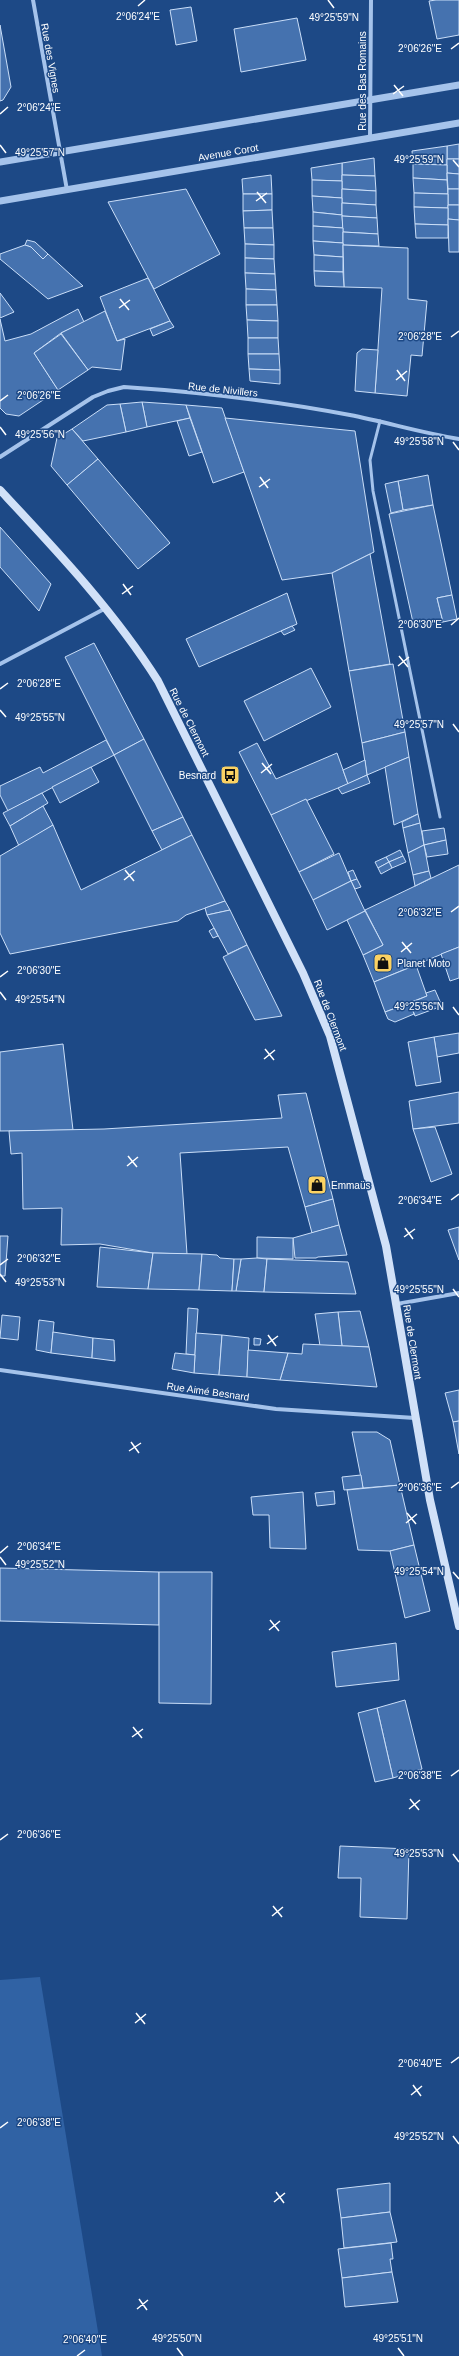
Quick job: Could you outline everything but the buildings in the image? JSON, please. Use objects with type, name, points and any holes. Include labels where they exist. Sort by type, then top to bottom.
[{"type":"main road","name":"Rue de Clermont","points":[[0,490],[106,608],[136,646],[158,681],[278,920],[321,1012],[351,1110],[386,1246],[430,1500],[459,1626]]},
{"type":"street","name":"Rue des Vignes","points":[[33,0],[67,190]]},
{"type":"street","name":"Rue des Bas Romains","points":[[370,138],[371,0]]},
{"type":"street","points":[[0,162],[459,85]]},
{"type":"street","name":"Avenue Corot","points":[[0,201],[459,123]]},
{"type":"street","name":"Rue de Nivillers","points":[[0,457],[93,397],[108,391],[124,388],[273,402],[380,421],[420,432],[459,439]]},
{"type":"street","points":[[0,664],[106,608]]},
{"type":"street","points":[[397,1304],[459,1293]]},
{"type":"street","name":"Rue Aimé Besnard","points":[[0,1370],[276,1409],[415,1418]]},
{"type":"lane","points":[[380,421],[370,460],[373,491],[440,816]]},
{"type":"shaded area","points":[[40,1977],[102,2356],[0,2356],[0,1980]]},
{"type":"place","name":"Besnard","points":[[230,775]]},
{"type":"place","name":"Planet Moto","points":[[383,963]]},
{"type":"place","name":"Emmaüs","points":[[317,1185]]}]
